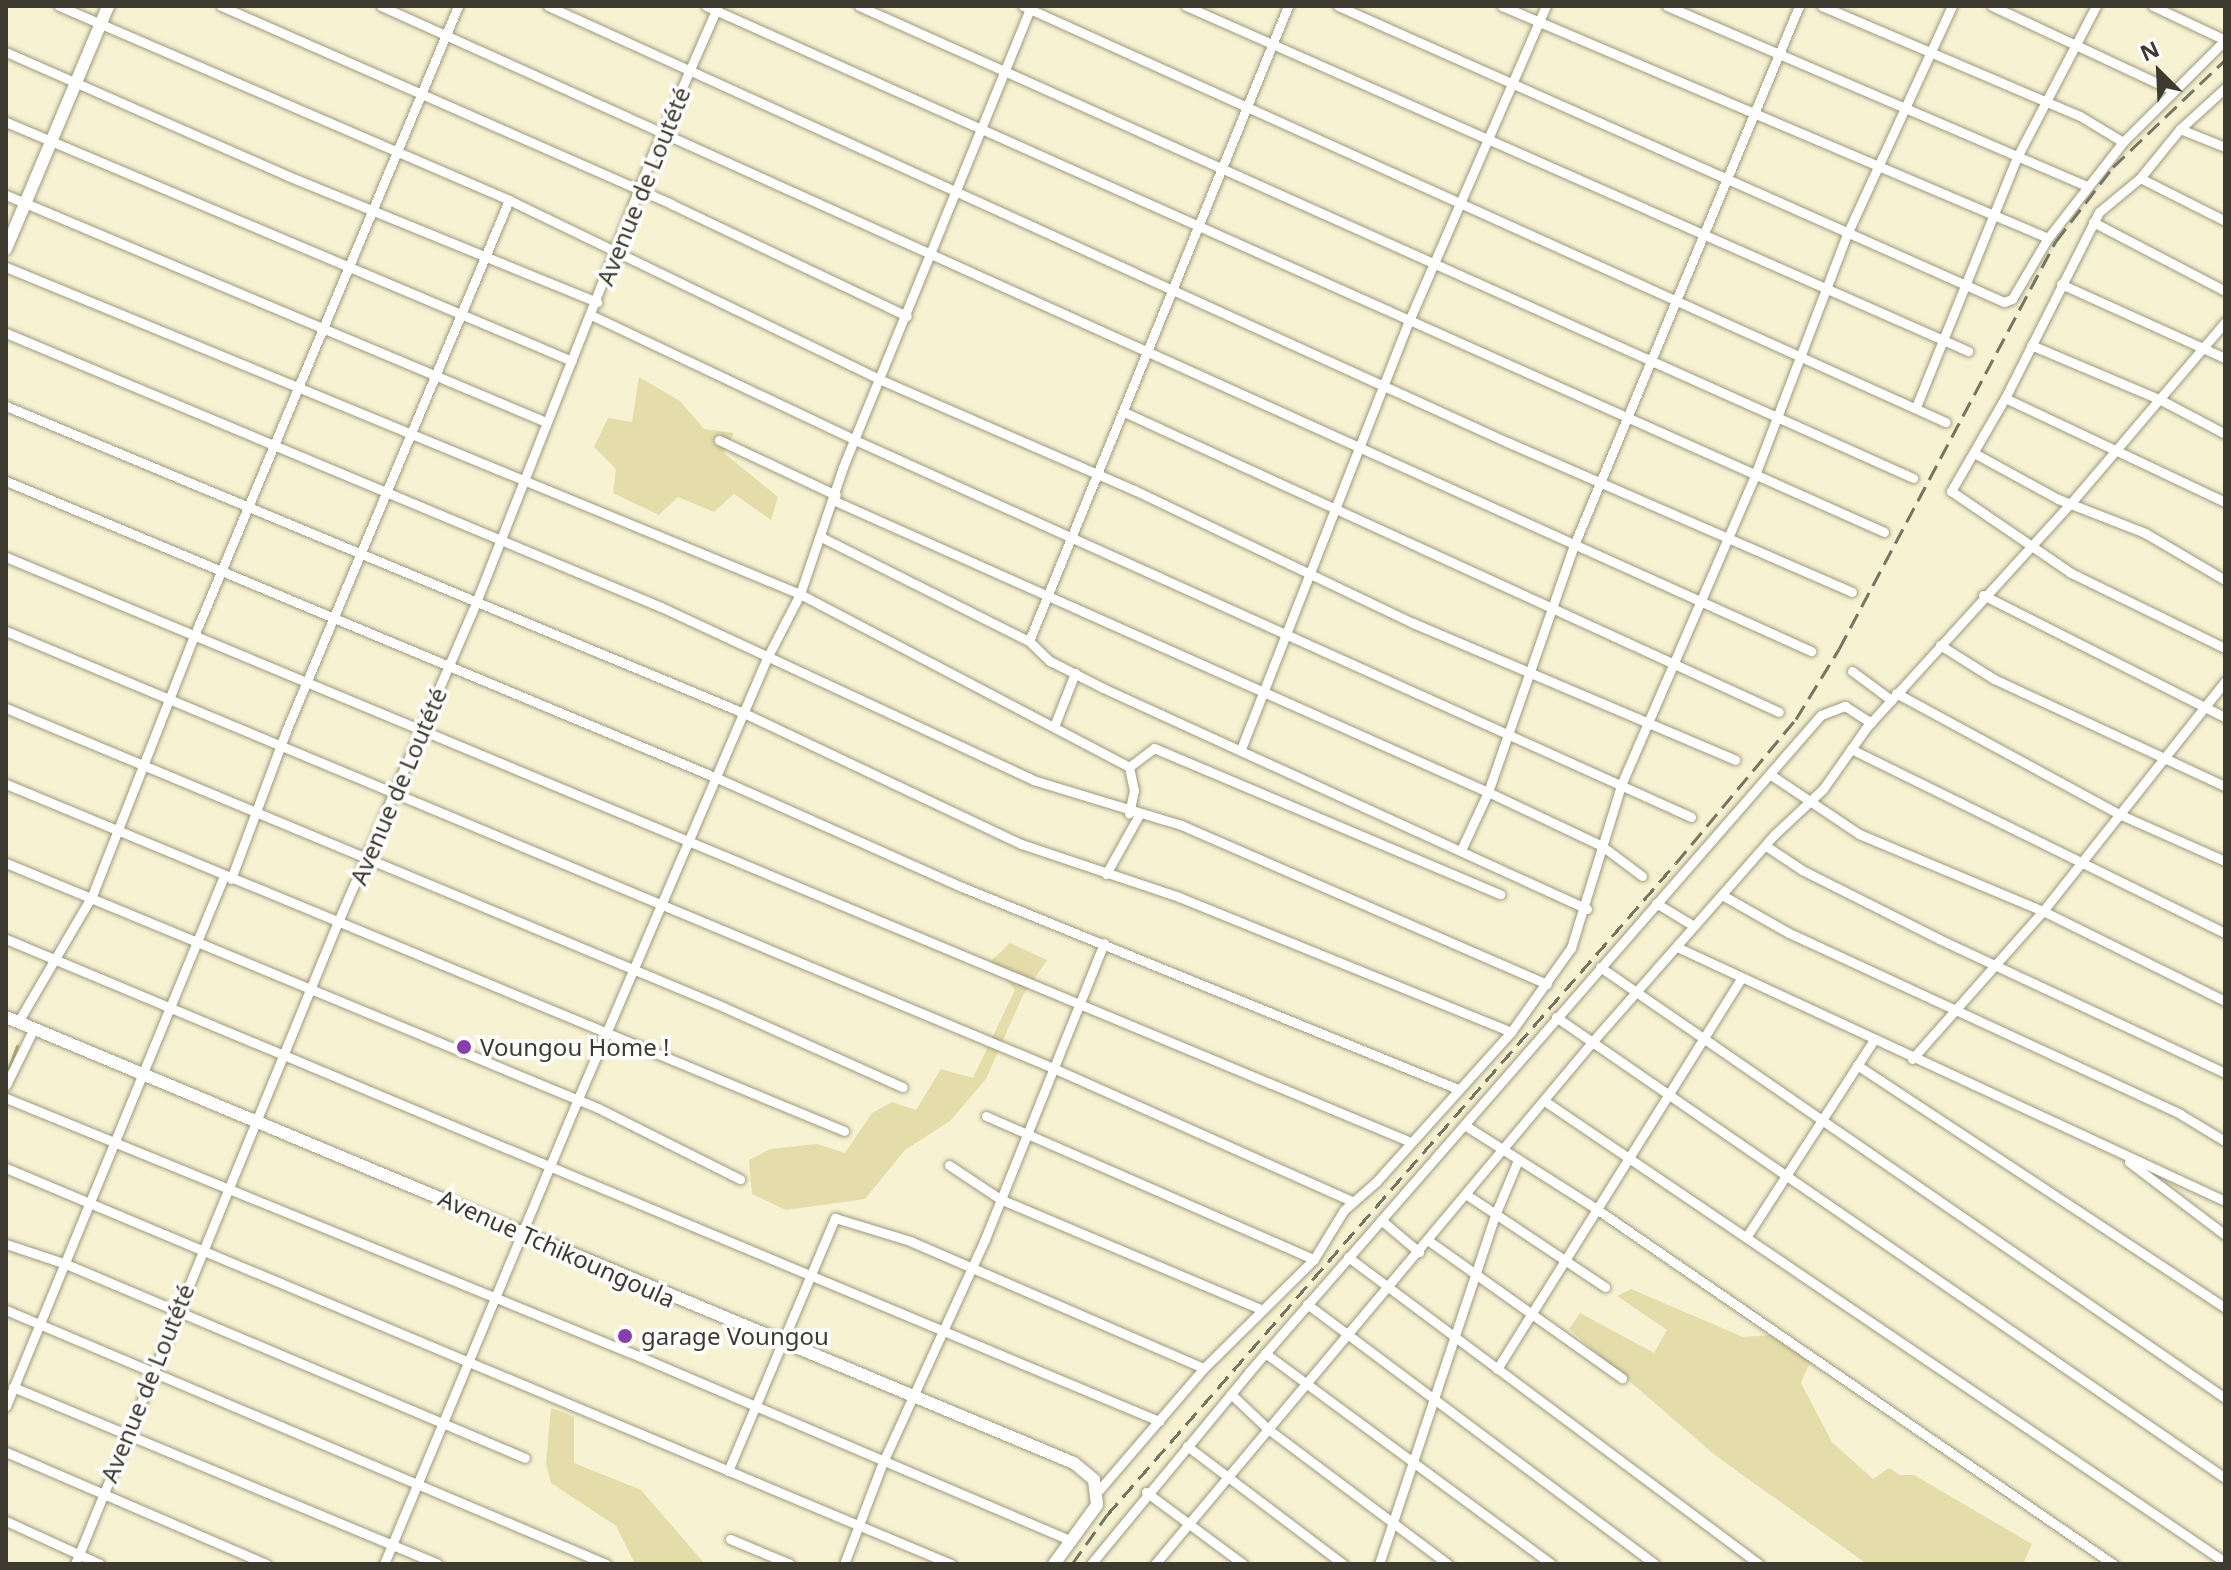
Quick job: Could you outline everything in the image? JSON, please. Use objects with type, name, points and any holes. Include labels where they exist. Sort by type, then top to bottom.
[{"type":"street","points":[[59,6],[395,154],[509,200],[881,380],[1306,573],[1735,760]]},
{"type":"street","points":[[6,249],[108,6]]},
{"type":"street","points":[[221,6],[639,190],[907,316]]},
{"type":"street","points":[[381,6],[1574,545],[1701,598],[1811,651]]},
{"type":"street","points":[[12,1020],[54,960],[92,896],[168,699],[302,388],[458,6]]},
{"type":"street","points":[[548,6],[957,194],[1852,592]]},
{"type":"street","points":[[859,6],[1913,478]]},
{"type":"street","points":[[1186,6],[1703,238],[1968,351]]},
{"type":"street","points":[[1029,641],[1124,412],[1243,105],[1288,6]]},
{"type":"street","points":[[1338,6],[1968,287],[2009,301],[2048,238],[2123,142],[2225,40],[2153,6]]},
{"type":"street","points":[[1502,6],[1990,217],[2048,238]]},
{"type":"street","points":[[1241,749],[1306,573],[1408,323],[1546,6]]},
{"type":"street","points":[[1667,6],[2087,186]]},
{"type":"street","points":[[1461,850],[1488,792],[1532,673],[1574,545],[1653,361],[1725,177],[1799,6]]},
{"type":"street","points":[[1822,6],[2049,104],[2123,142]]},
{"type":"street","points":[[1054,1564],[1089,1519],[1099,1490],[1204,1368],[1314,1259],[1352,1201],[1411,1142],[1511,1032],[1571,948],[1587,909],[1621,785],[1755,475],[1775,414],[1848,232],[1952,6]]},
{"type":"street","points":[[1992,6],[2172,90]]},
{"type":"street","points":[[1916,407],[1968,287],[1990,217],[2017,157],[2049,104],[2096,6]]},
{"type":"street","points":[[384,1564],[577,1101],[769,654],[800,594],[823,538],[855,440],[957,194],[1028,7],[1945,422]]},
{"type":"street","points":[[713,8],[982,127],[1408,323],[1884,532]]},
{"type":"street","name":"Avenue de Loutété","points":[[76,1559],[176,1310],[286,1055],[337,924],[450,666],[713,8]]},
{"type":"street","points":[[6,52],[372,211],[597,302]]},
{"type":"street","points":[[2225,88],[2180,129],[2140,178],[2103,206],[2005,398],[1951,493],[2084,580],[2225,648]]},
{"type":"street","points":[[6,122],[348,270],[572,361]]},
{"type":"street","points":[[2180,129],[2225,147]]},
{"type":"street","points":[[2140,178],[2225,221]]},
{"type":"street","points":[[6,195],[546,422]]},
{"type":"street","points":[[6,1406],[198,942],[256,811],[307,681],[389,494],[509,200]]},
{"type":"street","points":[[2093,222],[2225,291]]},
{"type":"street","points":[[6,267],[800,594],[1055,724],[1129,767],[1134,790],[1134,814],[1106,874]]},
{"type":"street","points":[[2061,284],[2225,358]]},
{"type":"street","points":[[591,315],[855,440],[1691,817]]},
{"type":"street","points":[[1155,1564],[1546,1102],[1593,1041],[1766,846],[1808,804],[1893,696],[2071,503],[2225,322]]},
{"type":"street","points":[[6,333],[769,654],[992,763],[1134,814],[1181,825],[1547,984]]},
{"type":"street","points":[[2031,345],[2159,399],[2225,434]]},
{"type":"street","points":[[2005,398],[2117,448],[2225,502]]},
{"type":"street","points":[[6,406],[744,713],[1021,844],[1179,897],[1511,1032]]},
{"type":"street","points":[[1124,412],[1779,712]]},
{"type":"street","points":[[719,440],[1047,597],[1488,792],[1602,846],[1642,876]]},
{"type":"street","points":[[1974,453],[2071,503],[2105,513],[2225,580]]},
{"type":"street","points":[[6,481],[717,778],[962,887],[1458,1089]]},
{"type":"street","points":[[823,538],[1029,641],[1050,661],[1587,909]]},
{"type":"street","points":[[6,557],[690,841],[1078,1007],[1411,1142]]},
{"type":"street","points":[[1983,595],[2225,717]]},
{"type":"street","points":[[6,631],[1053,1068],[1352,1201]]},
{"type":"street","points":[[1940,645],[1994,679],[2225,786]]},
{"type":"street","points":[[1852,671],[1893,696],[2121,815],[2225,861]]},
{"type":"street","points":[[1055,724],[1075,673]]},
{"type":"street","points":[[1912,1059],[1997,967],[2225,681]]},
{"type":"street","points":[[1091,1564],[1146,1492],[1307,1304],[1829,709],[1845,706],[1871,723]]},
{"type":"street","points":[[6,708],[635,971],[902,1087]]},
{"type":"street","points":[[1129,767],[1154,748],[1500,894]]},
{"type":"street","points":[[1851,749],[2225,933]]},
{"type":"street","points":[[1771,775],[1808,804],[1859,834],[2043,911],[2225,1001]]},
{"type":"street","points":[[6,784],[606,1037],[844,1131]]},
{"type":"street","points":[[1766,846],[1802,870],[1997,967],[2225,1073]]},
{"type":"street","points":[[6,863],[92,896],[577,1101],[740,1179]]},
{"type":"street","points":[[1722,895],[1789,933],[1957,1009],[2225,1141]]},
{"type":"street","points":[[1656,903],[1694,926]]},
{"type":"street","points":[[6,939],[552,1164],[1159,1421]]},
{"type":"street","points":[[844,1564],[883,1462],[972,1268],[1104,943]]},
{"type":"street","points":[[1677,947],[1873,1041],[2225,1201]]},
{"type":"street","points":[[1600,967],[2225,1398]]},
{"type":"street","points":[[1497,1369],[1529,1312],[1741,979]]},
{"type":"street","points":[[1556,1017],[1593,1041],[1667,1098],[2225,1478]]},
{"type":"street","name":"Avenue Tchikoungoula","points":[[12,1020],[145,1071],[779,1340],[914,1392],[1074,1463],[1089,1473],[1099,1490]]},
{"type":"street","points":[[6,1085],[34,1028]]},
{"type":"street","points":[[1747,1236],[1873,1041]]},
{"type":"street","points":[[1857,1065],[2225,1308]]},
{"type":"street","points":[[6,1098],[1072,1541]]},
{"type":"street","points":[[1546,1102],[1631,1155],[2023,1429],[2225,1562]]},
{"type":"street","points":[[986,1116],[1314,1259]]},
{"type":"street","points":[[1466,1126],[1595,1208],[2113,1564]]},
{"type":"street","points":[[2120,1155],[2225,1235]]},
{"type":"street","points":[[1379,1564],[1495,1215],[1518,1160]]},
{"type":"street","points":[[949,1165],[1000,1199],[1261,1309]]},
{"type":"street","points":[[6,1168],[470,1359],[728,1471],[861,1523],[951,1564]]},
{"type":"street","points":[[1467,1195],[1605,1287]]},
{"type":"street","points":[[728,1471],[809,1272],[832,1221],[841,1217],[972,1268],[1204,1368]]},
{"type":"street","points":[[1381,1220],[1419,1252]]},
{"type":"street","points":[[1429,1241],[1622,1378]]},
{"type":"street","points":[[6,1244],[66,1264],[444,1421],[525,1458]]},
{"type":"street","points":[[1348,1257],[1759,1564]]},
{"type":"street","points":[[1307,1304],[1654,1564]]},
{"type":"street","points":[[6,1310],[606,1564]]},
{"type":"street","points":[[1265,1353],[1551,1564]]},
{"type":"street","points":[[13,1387],[128,1432],[438,1564]]},
{"type":"street","points":[[1231,1394],[1268,1429],[1448,1564]]},
{"type":"street","points":[[1187,1446],[1343,1564]]},
{"type":"street","points":[[6,1452],[104,1491],[266,1564]]},
{"type":"street","points":[[1146,1492],[1243,1564]]},
{"type":"street","points":[[6,1521],[76,1559],[100,1564]]},
{"type":"street","points":[[730,1539],[790,1564]]},
{"type":"shaded area","points":[[639,377],[680,401],[704,429],[734,433],[724,453],[778,497],[771,520],[734,494],[714,512],[678,497],[659,515],[613,493],[616,469],[594,447],[608,418],[632,422]]},
{"type":"shaded area","points":[[1010,943],[1047,960],[1023,995],[986,1079],[950,1121],[905,1150],[865,1199],[786,1210],[752,1194],[749,1160],[770,1149],[817,1144],[845,1153],[872,1113],[892,1102],[916,1110],[941,1069],[973,1078],[1015,990],[990,962]]},
{"type":"shaded area","points":[[1631,1289],[1743,1337],[1770,1335],[1810,1362],[1801,1383],[1832,1442],[1873,1479],[1889,1468],[1900,1475],[1914,1475],[2032,1544],[2023,1564],[1867,1564],[1716,1456],[1569,1329],[1580,1313],[1654,1353],[1667,1330],[1617,1296]]},
{"type":"shaded area","points":[[551,1408],[574,1417],[574,1463],[641,1490],[705,1564],[635,1564],[616,1526],[551,1483],[546,1463]]},
{"type":"waterway","points":[[6,1076],[17,1046]]},
{"type":"railway","points":[[1072,1564],[1107,1515],[1676,863],[1796,719],[1839,649],[2056,241],[2113,167],[2225,60]]},
{"type":"place","name":"Voungou Home !","points":[[464,1047]]},
{"type":"place","name":"garage Voungou","points":[[625,1336]]}]
